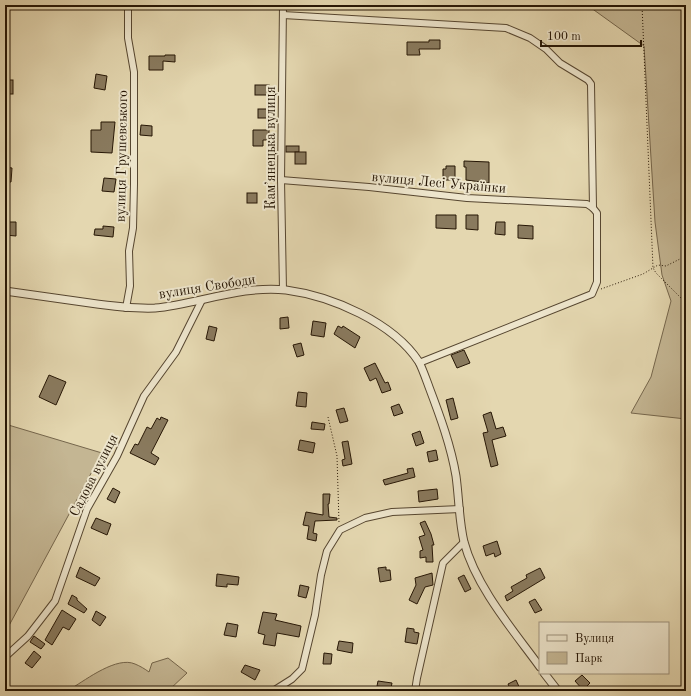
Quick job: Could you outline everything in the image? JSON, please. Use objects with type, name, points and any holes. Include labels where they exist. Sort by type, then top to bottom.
[{"type":"street","name":"вулиця Грушевського","points":[[126,308],[130,286],[129,251],[133,228],[134,184],[134,72],[128,38],[128,5]]},
{"type":"street","name":"Камʼянецька вулиця","points":[[283,5],[281,180],[283,290]]},
{"type":"street","points":[[283,14],[506,28],[530,38],[546,49],[560,63],[588,80],[591,84],[593,208],[597,213],[597,282],[592,294],[419,363]]},
{"type":"street","name":"вулиця Лесі Українки","points":[[281,180],[369,187],[468,198],[587,204],[593,208]]},
{"type":"street","name":"вулиця Свободи","points":[[5,291],[126,308],[154,308],[250,291],[283,290],[303,293],[340,304],[381,326],[405,345],[419,363],[440,415],[456,474],[464,542],[486,591],[539,666]]},
{"type":"street","name":"Садова вулиця","points":[[5,657],[28,636],[55,601],[87,509],[117,456],[144,396],[176,352],[202,300]]},
{"type":"street","points":[[273,691],[292,679],[302,669],[315,615],[321,575],[327,551],[340,530],[365,518],[392,512],[460,509]]},
{"type":"street","points":[[416,691],[417,678],[443,563],[464,542]]},
{"type":"street","points":[[545,674],[558,691]]},
{"type":"path","points":[[642,5],[654,268],[656,274],[686,303]]},
{"type":"path","points":[[592,294],[643,274],[662,264],[666,266],[686,256]]},
{"type":"path","points":[[328,417],[337,456],[338,518],[340,530]]},
{"type":"green space","points":[[587,5],[686,5],[686,419],[631,413],[651,377],[671,301],[662,275],[655,222],[644,46]]},
{"type":"green space","points":[[5,424],[102,453],[5,633]]},
{"type":"green space","points":[[168,658],[187,673],[168,691],[71,691],[72,688],[86,679],[111,666],[128,662],[149,672],[152,663]]},
{"type":"building","points":[[429,40],[440,40],[440,49],[419,49],[420,55],[407,55],[407,42],[429,42]]},
{"type":"building","points":[[175,55],[175,62],[163,61],[163,70],[149,70],[149,56]]},
{"type":"building","points":[[96,74],[107,76],[105,90],[94,88]]},
{"type":"building","points":[[5,80],[13,80],[13,94],[5,94]]},
{"type":"building","points":[[255,85],[269,85],[269,95],[255,95]]},
{"type":"building","points":[[258,109],[268,109],[268,118],[258,118]]},
{"type":"building","points":[[101,122],[115,122],[112,153],[91,152],[91,130],[101,130]]},
{"type":"building","points":[[141,125],[152,126],[152,136],[140,135]]},
{"type":"building","points":[[253,130],[269,130],[269,140],[263,140],[263,146],[253,146]]},
{"type":"building","points":[[286,146],[299,146],[299,152],[286,152]]},
{"type":"building","points":[[295,152],[306,152],[306,164],[295,164]]},
{"type":"building","points":[[464,161],[489,162],[489,183],[466,180],[466,167],[464,167]]},
{"type":"building","points":[[446,166],[455,166],[455,180],[443,180],[443,169],[446,169]]},
{"type":"building","points":[[5,167],[12,168],[11,182],[5,182]]},
{"type":"building","points":[[104,178],[116,179],[114,192],[102,191]]},
{"type":"building","points":[[247,193],[257,193],[257,203],[247,203]]},
{"type":"building","points":[[436,215],[456,215],[456,229],[436,228]]},
{"type":"building","points":[[466,215],[478,215],[478,230],[466,229]]},
{"type":"building","points":[[6,222],[16,222],[16,236],[5,235]]},
{"type":"building","points":[[496,222],[505,222],[505,235],[495,234]]},
{"type":"building","points":[[518,225],[533,226],[533,239],[518,238]]},
{"type":"building","points":[[103,226],[114,227],[113,237],[94,235],[95,229],[103,229]]},
{"type":"building","points":[[288,317],[289,328],[280,329],[280,318]]},
{"type":"building","points":[[313,321],[326,323],[324,337],[311,335]]},
{"type":"building","points":[[209,326],[217,328],[214,341],[206,339]]},
{"type":"building","points":[[338,326],[342,328],[343,326],[360,337],[355,348],[334,334]]},
{"type":"building","points":[[301,343],[304,355],[297,357],[293,345]]},
{"type":"building","points":[[464,350],[470,363],[457,368],[451,355]]},
{"type":"building","points":[[375,363],[385,383],[388,382],[391,390],[382,393],[376,378],[370,381],[364,368]]},
{"type":"building","points":[[49,375],[66,382],[56,405],[39,397]]},
{"type":"building","points":[[298,392],[307,393],[306,407],[296,406]]},
{"type":"building","points":[[453,398],[458,418],[451,420],[446,400]]},
{"type":"building","points":[[399,404],[403,413],[394,416],[391,407]]},
{"type":"building","points":[[344,408],[348,421],[340,423],[336,410]]},
{"type":"building","points":[[491,412],[496,429],[503,427],[506,436],[492,440],[498,465],[491,467],[483,433],[488,432],[483,415]]},
{"type":"building","points":[[161,417],[168,420],[151,453],[159,458],[155,465],[130,453],[135,444],[138,445],[147,427],[151,429],[157,418],[160,420]]},
{"type":"building","points":[[312,422],[325,424],[324,430],[311,429]]},
{"type":"building","points":[[420,431],[424,443],[416,446],[412,434]]},
{"type":"building","points":[[300,440],[315,443],[313,453],[298,450]]},
{"type":"building","points":[[348,441],[352,464],[343,466],[342,460],[345,459],[342,442]]},
{"type":"building","points":[[436,450],[438,460],[429,462],[427,452]]},
{"type":"building","points":[[413,468],[415,477],[385,485],[383,480],[408,473],[407,469]]},
{"type":"building","points":[[113,488],[120,492],[115,503],[107,499]]},
{"type":"building","points":[[437,489],[438,499],[419,502],[418,491]]},
{"type":"building","points":[[323,494],[330,494],[328,504],[329,517],[337,518],[337,520],[315,521],[313,533],[317,534],[316,541],[307,539],[309,526],[303,525],[306,512],[323,515]]},
{"type":"building","points":[[96,518],[111,524],[107,535],[91,528]]},
{"type":"building","points":[[425,521],[434,545],[432,545],[433,562],[426,562],[426,557],[420,558],[420,551],[423,550],[419,537],[425,535],[420,523]]},
{"type":"building","points":[[497,541],[501,554],[495,557],[494,553],[486,556],[483,546]]},
{"type":"building","points":[[80,567],[100,578],[95,586],[76,577]]},
{"type":"building","points":[[386,567],[386,570],[390,570],[391,580],[380,582],[378,568]]},
{"type":"building","points":[[540,568],[545,578],[507,601],[505,596],[513,591],[511,587],[527,578],[526,575]]},
{"type":"building","points":[[432,573],[433,585],[425,587],[417,604],[409,600],[416,585],[415,578]]},
{"type":"building","points":[[217,574],[239,577],[238,585],[227,584],[227,587],[216,586]]},
{"type":"building","points":[[464,575],[471,589],[465,592],[458,578]]},
{"type":"building","points":[[300,585],[309,587],[306,598],[298,596]]},
{"type":"building","points":[[72,595],[77,598],[77,600],[87,609],[84,613],[68,604]]},
{"type":"building","points":[[535,599],[542,610],[535,613],[529,602]]},
{"type":"building","points":[[62,610],[76,619],[69,630],[63,627],[52,645],[45,640]]},
{"type":"building","points":[[96,611],[106,617],[100,626],[92,620]]},
{"type":"building","points":[[263,612],[277,614],[275,620],[301,626],[299,637],[277,633],[275,646],[263,644],[265,635],[258,633]]},
{"type":"building","points":[[227,623],[238,625],[236,637],[224,635]]},
{"type":"building","points":[[407,628],[414,629],[414,632],[419,633],[417,644],[405,642]]},
{"type":"building","points":[[34,636],[45,644],[41,649],[30,642]]},
{"type":"building","points":[[339,641],[353,643],[352,653],[337,650]]},
{"type":"building","points":[[34,651],[41,657],[32,668],[25,663]]},
{"type":"building","points":[[324,653],[332,654],[331,664],[323,664]]},
{"type":"building","points":[[245,665],[260,670],[255,680],[241,672]]},
{"type":"building","points":[[582,675],[590,683],[583,690],[575,681]]},
{"type":"building","points":[[516,680],[521,691],[511,691],[508,684]]},
{"type":"building","points":[[378,681],[392,683],[391,688],[377,686]]}]
